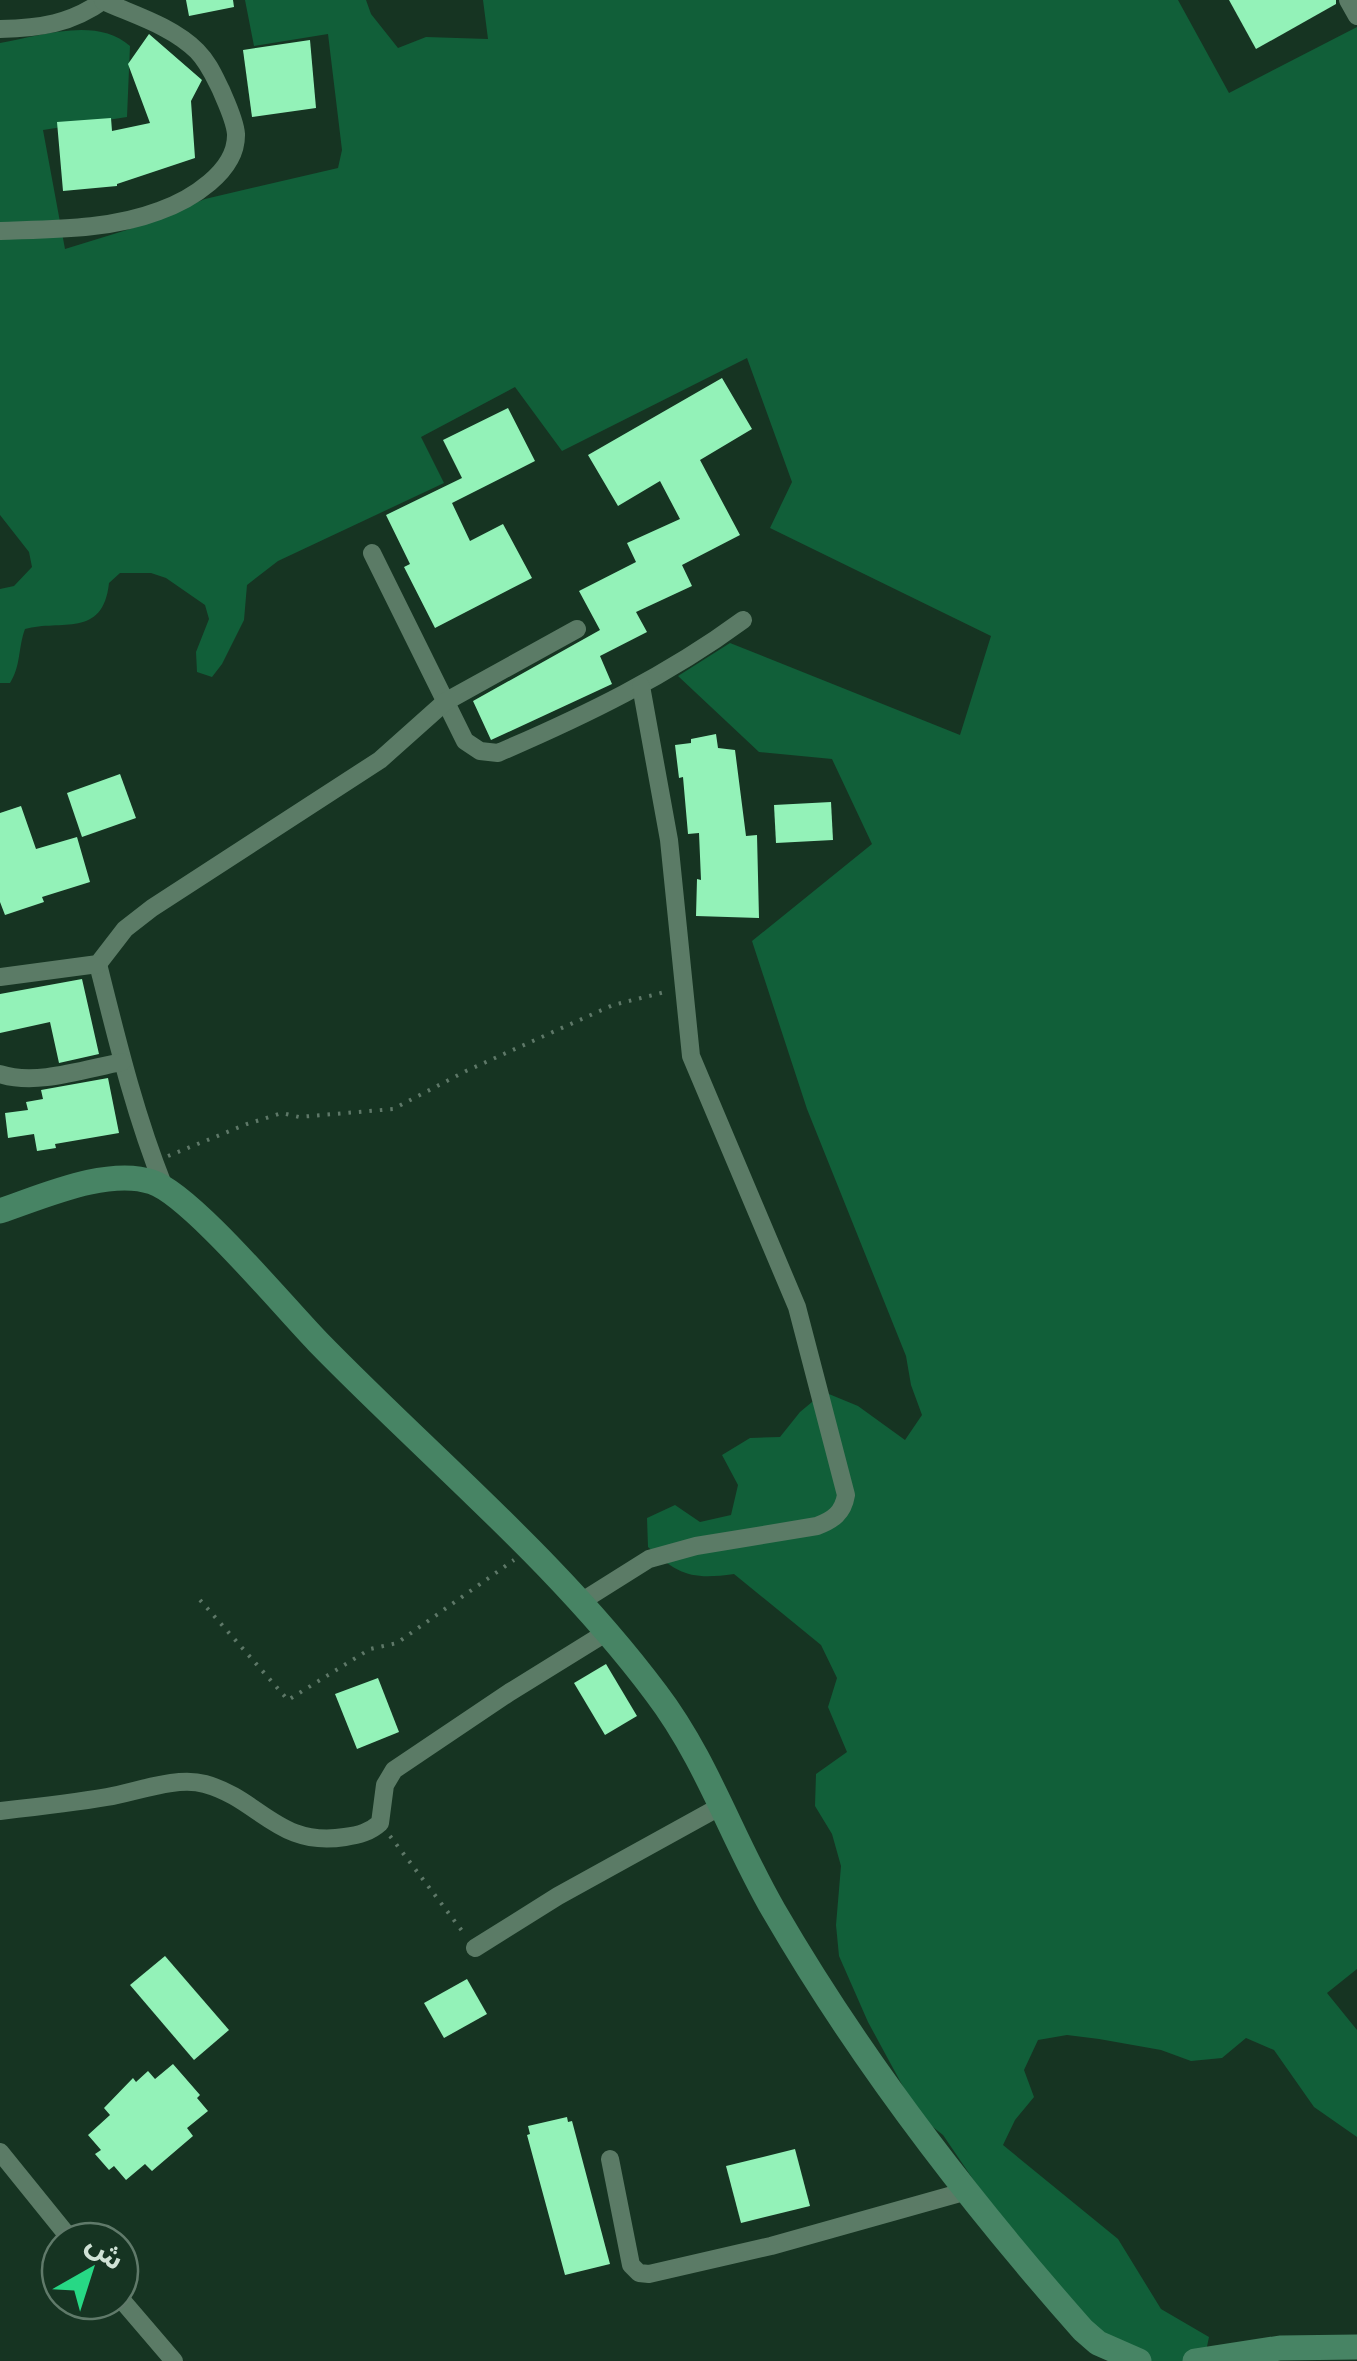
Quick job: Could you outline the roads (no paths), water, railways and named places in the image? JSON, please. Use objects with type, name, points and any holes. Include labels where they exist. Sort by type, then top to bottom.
[{"type":"street","points":[[0,30],[59,23],[76,18],[103,0],[166,29],[196,50],[208,63],[236,134],[223,168],[202,189],[161,211],[114,224],[0,231]]},
{"type":"street","points":[[1348,0],[1357,16]]},
{"type":"street","points":[[372,553],[464,741],[480,751],[498,753],[640,686],[702,650],[743,620]]},
{"type":"street","points":[[0,977],[98,964],[125,929],[152,908],[380,760],[445,702],[577,629]]},
{"type":"street","points":[[580,1603],[649,1559],[696,1546],[817,1526],[833,1520],[844,1504],[838,1461],[797,1308],[691,1056],[668,840],[640,686]]},
{"type":"street","points":[[98,964],[122,1062],[164,1187],[234,1253],[607,1632],[689,1740],[772,1908],[814,1978],[911,2120],[1050,2293],[1104,2352],[1138,2361]]},
{"type":"street","points":[[0,1074],[12,1078],[48,1076],[122,1062]]},
{"type":"street","points":[[0,1212],[102,1180],[124,1177],[164,1187]]},
{"type":"street","points":[[0,1811],[103,1798],[192,1781],[212,1786],[274,1825],[300,1836],[326,1840],[356,1836],[380,1823],[385,1785],[394,1770],[607,1632]]},
{"type":"street","points":[[475,1948],[558,1896],[721,1806]]},
{"type":"street","points":[[0,2152],[56,2221]]},
{"type":"street","points":[[610,2159],[631,2265],[640,2273],[649,2274],[771,2246],[967,2191]]},
{"type":"street","points":[[140,2321],[174,2361]]},
{"type":"street","points":[[1194,2361],[1280,2348],[1352,2352]]}]
